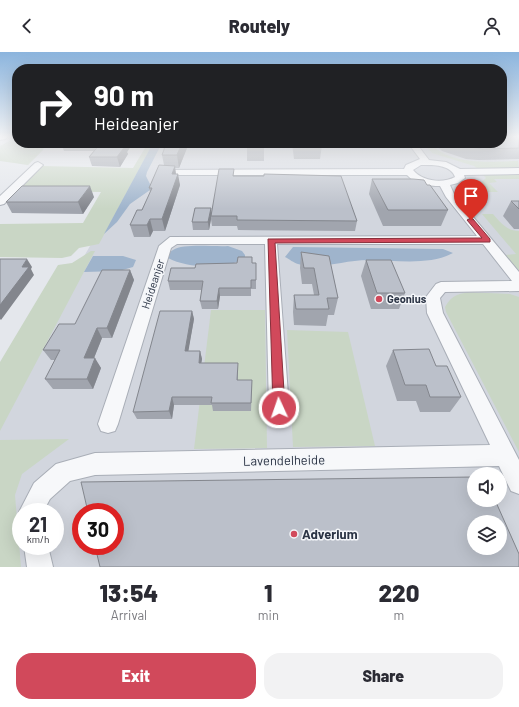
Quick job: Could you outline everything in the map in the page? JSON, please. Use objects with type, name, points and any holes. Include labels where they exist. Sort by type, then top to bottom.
[{"type":"street","points":[[458,172],[460,178],[455,182],[444,184],[417,178],[410,172],[409,166],[414,163],[426,162],[440,163],[458,172],[519,171]]},
{"type":"street","points":[[0,202],[38,165]]},
{"type":"street","points":[[163,172],[410,172]]},
{"type":"street","points":[[444,184],[450,195],[519,280]]},
{"type":"street","name":"Heideanjer","points":[[108,424],[165,246],[174,240],[487,240]]},
{"type":"street","points":[[271,240],[279,408]]},
{"type":"street","points":[[519,286],[441,287],[433,297],[435,313],[519,482]]},
{"type":"street","name":"Lavendelheide","points":[[36,503],[42,491],[64,472],[95,464],[505,455]]},
{"type":"street","points":[[38,555],[40,567]]},
{"type":"shaded area","points":[[139,161],[519,161],[519,567],[0,567],[0,403]]},
{"type":"green space","points":[[0,161],[32,161],[28,165]]},
{"type":"green space","points":[[137,161],[143,161],[99,244],[79,248],[71,256],[62,258],[0,257],[0,224],[83,223],[101,192],[18,191],[42,166],[133,168]]},
{"type":"green space","points":[[458,161],[518,161],[519,169],[478,169],[474,166]]},
{"type":"green space","points":[[482,174],[519,174],[519,179],[494,179],[497,182],[489,183],[498,192],[478,192],[481,198],[469,198],[467,195],[486,178]]},
{"type":"green space","points":[[482,214],[493,214],[511,230],[519,231],[519,271],[505,255],[516,254]]},
{"type":"green space","points":[[91,251],[95,251],[0,431],[0,362],[58,265],[72,263]]},
{"type":"green space","points":[[464,293],[510,294],[519,297],[519,452],[446,312],[445,307],[453,297]]},
{"type":"green space","points":[[211,310],[265,310],[267,448],[194,449]]},
{"type":"green space","points":[[287,330],[348,332],[375,446],[293,447]]},
{"type":"green space","points":[[69,439],[22,474],[15,495],[16,503],[12,503],[12,555],[20,555],[21,567],[0,567],[0,440]]},
{"type":"water","points":[[143,161],[153,161],[146,176],[151,186],[150,190],[130,204],[117,222],[104,234]]},
{"type":"water","points":[[228,246],[242,251],[245,255],[245,259],[227,265],[196,266],[176,262],[168,258],[172,251],[178,248]]},
{"type":"water","points":[[293,247],[443,249],[453,253],[433,260],[423,261],[359,260],[307,266],[293,262],[285,257]]},
{"type":"water","points":[[93,256],[123,256],[136,260],[133,267],[119,271],[84,272]]},
{"type":"building","points":[[159,165],[175,166],[172,174],[178,174],[162,219],[150,219],[147,225],[130,225],[137,210],[142,210],[152,188],[149,188]]},
{"type":"building","points":[[219,169],[234,169],[233,176],[264,176],[264,174],[341,176],[357,221],[237,220],[237,216],[211,216]]},
{"type":"building","points":[[372,179],[424,180],[427,185],[430,185],[448,210],[388,210]]},
{"type":"building","points":[[22,186],[90,186],[78,202],[6,202]]},
{"type":"building","points":[[511,201],[519,201],[519,209]]},
{"type":"building","points":[[195,208],[211,208],[208,222],[192,222]]},
{"type":"building","points":[[301,252],[329,256],[338,298],[327,298],[329,309],[296,309],[294,295],[319,295],[314,268],[304,268]]},
{"type":"building","points":[[238,257],[252,257],[252,263],[256,263],[256,280],[251,280],[251,288],[219,288],[217,301],[200,301],[203,281],[168,281],[171,268],[195,268],[196,264],[237,263]]},
{"type":"building","points":[[0,259],[27,259],[22,267],[29,267],[0,305]]},
{"type":"building","points":[[366,260],[391,260],[405,293],[377,293]]},
{"type":"building","points":[[102,270],[130,270],[107,328],[97,328],[84,358],[95,358],[87,379],[45,379],[60,350],[43,350],[59,324],[75,324]]},
{"type":"building","points":[[160,311],[192,311],[185,351],[200,351],[199,363],[238,363],[237,380],[252,380],[251,403],[211,403],[212,397],[172,397],[169,411],[133,412]]},
{"type":"building","points":[[429,349],[436,366],[447,366],[461,397],[430,397],[426,385],[405,385],[393,350]]},
{"type":"building","name":"Adverium","points":[[467,477],[467,507],[498,507],[502,515],[467,515],[467,555],[507,555],[507,527],[519,554],[519,567],[100,567],[97,555],[124,555],[124,503],[86,503],[81,482]]},
{"type":"place","name":"Geonius","points":[[379,299]]},
{"type":"place","name":"Adverium","points":[[294,534]]},
{"type":"route","points":[[279,408],[271,240],[487,240],[471,220]]}]
